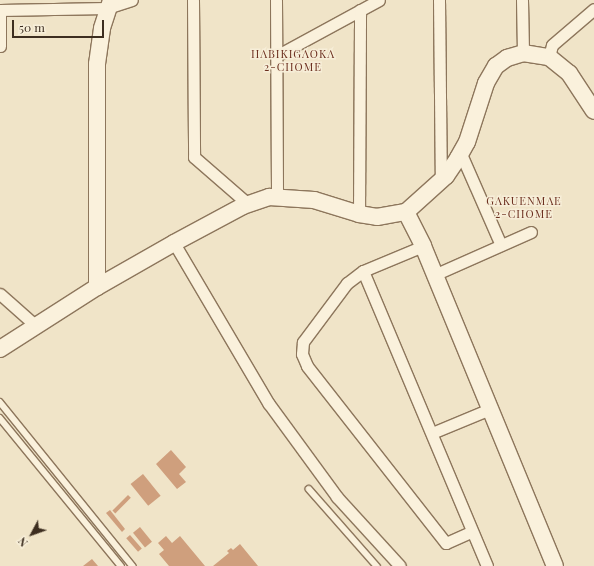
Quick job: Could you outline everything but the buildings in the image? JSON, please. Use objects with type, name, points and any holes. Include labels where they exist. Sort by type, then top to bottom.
[{"type":"street","points":[[0,46],[0,10],[58,4],[109,4],[132,0]]},
{"type":"street","points":[[193,0],[194,157],[248,204]]},
{"type":"street","points":[[276,0],[277,197]]},
{"type":"street","points":[[276,56],[379,0]]},
{"type":"street","points":[[439,0],[441,180]]},
{"type":"street","points":[[522,0],[523,53]]},
{"type":"street","points":[[97,287],[97,64],[109,4]]},
{"type":"street","points":[[549,57],[552,45],[594,9]]},
{"type":"street","points":[[359,214],[360,10]]},
{"type":"street","points":[[0,349],[35,325],[97,287],[174,243],[248,204],[269,196],[314,200],[359,214],[377,217],[406,212],[441,180],[461,154],[467,142],[486,83],[496,66],[506,58],[523,53],[549,57],[569,73],[594,110]]},
{"type":"street","points":[[461,154],[501,245]]},
{"type":"street","points":[[406,212],[423,246],[555,566]]},
{"type":"street","points":[[434,275],[531,232]]},
{"type":"street","points":[[174,243],[269,404],[337,497],[400,566]]},
{"type":"street","points":[[423,246],[363,271],[347,283],[303,342],[302,354],[307,366],[446,543],[471,532]]},
{"type":"street","points":[[363,271],[432,433],[471,532],[487,566]]},
{"type":"street","points":[[0,294],[35,325]]},
{"type":"street","points":[[432,433],[490,409]]},
{"type":"lane","points":[[0,402],[88,508],[133,566]]},
{"type":"lane","points":[[0,418],[81,514],[121,566]]},
{"type":"lane","points":[[309,489],[377,566]]},
{"type":"lane","points":[[81,514],[88,508]]},
{"type":"district","name":"HABIKIGAOKA 2-CHOME","points":[[293,61]]},
{"type":"district","name":"GAKUENMAE 2-CHOME","points":[[524,208]]}]
